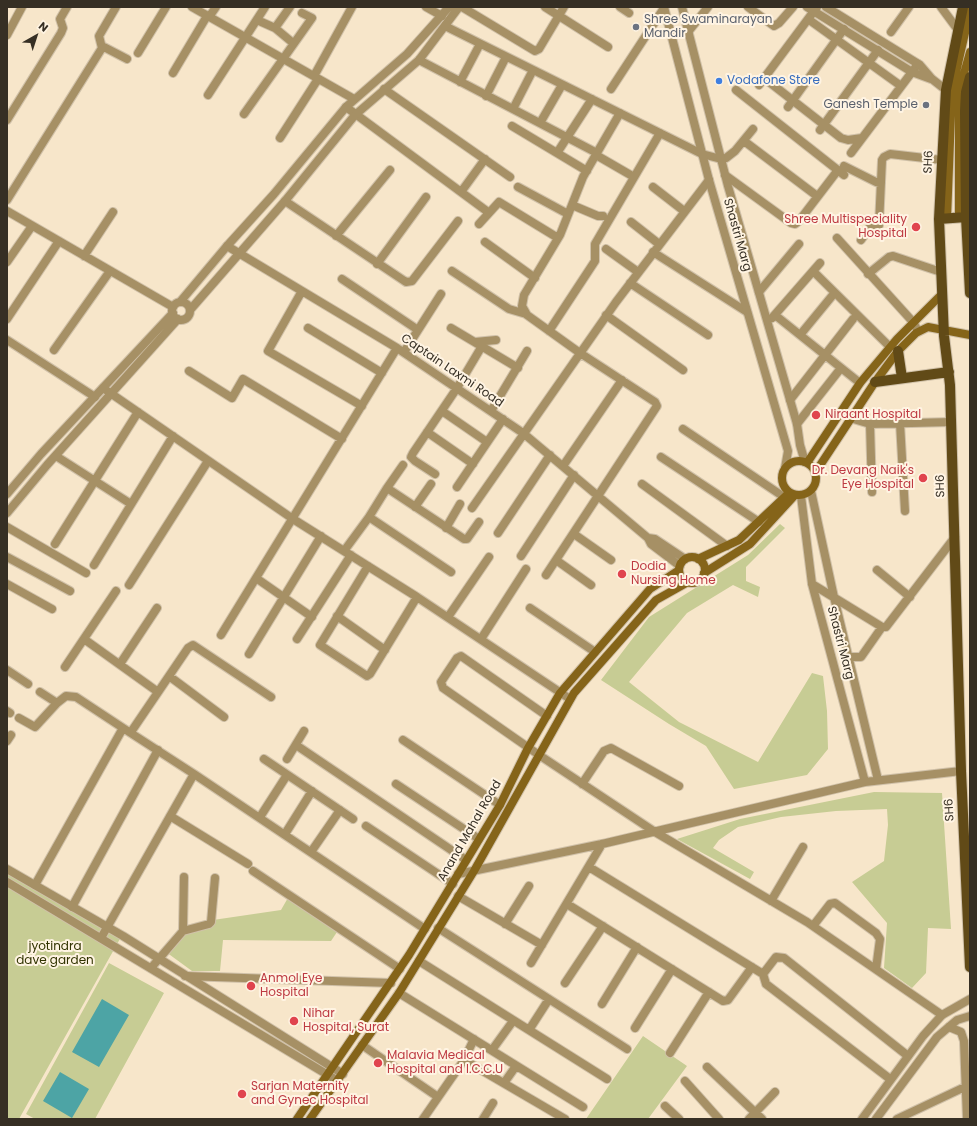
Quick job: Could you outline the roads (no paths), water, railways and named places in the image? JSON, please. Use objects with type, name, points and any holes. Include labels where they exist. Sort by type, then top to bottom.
[{"type":"main road","name":"SH6","points":[[963,7],[958,30],[959,91],[966,130],[962,217],[969,258],[970,293]]},
{"type":"main road","points":[[970,11],[959,91],[943,219],[962,217],[959,91],[970,52]]},
{"type":"main road","name":"SH6","points":[[970,77],[959,91],[942,160],[943,219],[941,272],[952,422],[961,771],[970,967]]},
{"type":"main road","points":[[815,473],[875,382],[894,349],[913,322],[942,294]]},
{"type":"main road","points":[[806,463],[860,383],[894,349],[918,331],[928,327],[970,335]]},
{"type":"main road","points":[[894,349],[902,378]]},
{"type":"main road","points":[[875,382],[949,372]]},
{"type":"main road","points":[[792,495],[750,544],[704,573],[700,580],[688,582],[681,577],[681,565],[694,558],[698,559],[739,540],[792,495],[811,491],[816,480],[815,473],[806,463],[794,462],[785,468],[782,473],[782,484],[792,495]]},
{"type":"main road","points":[[698,559],[703,565],[704,573]]},
{"type":"main road","name":"Anand Mahal Road","points":[[297,1119],[332,1066],[391,983],[453,884],[500,804],[528,748],[560,693],[650,589],[681,565]]},
{"type":"main road","name":"Anand Mahal Road","points":[[310,1119],[399,993],[419,961],[474,871],[570,699],[584,681],[656,600],[688,582]]},
{"type":"street","points":[[7,35],[22,7]]},
{"type":"street","points":[[7,120],[61,33],[63,28],[60,18],[67,7]]},
{"type":"street","points":[[116,7],[100,34],[99,39],[102,46],[128,59]]},
{"type":"street","points":[[138,53],[166,7]]},
{"type":"street","points":[[192,7],[354,98]]},
{"type":"street","points":[[173,73],[208,17],[216,7]]},
{"type":"street","points":[[208,95],[266,7]]},
{"type":"street","points":[[244,114],[312,18],[304,10],[292,7],[275,28]]},
{"type":"street","points":[[280,138],[316,78],[352,7]]},
{"type":"street","points":[[426,7],[442,16]]},
{"type":"street","points":[[7,513],[112,394],[227,246],[274,194],[346,107],[354,98],[407,54],[449,7]]},
{"type":"street","points":[[7,211],[176,310],[186,318],[190,310],[285,201],[355,114],[418,60],[461,7],[535,51],[539,49],[564,7]]},
{"type":"street","points":[[545,7],[558,17],[608,47]]},
{"type":"street","points":[[620,7],[629,13]]},
{"type":"street","points":[[611,89],[664,7]]},
{"type":"street","name":"Shastri Marg","points":[[664,7],[709,180],[788,451],[785,468]]},
{"type":"street","name":"Shastri Marg","points":[[682,7],[725,175],[797,424],[800,445],[806,463]]},
{"type":"street","points":[[688,32],[708,7]]},
{"type":"street","points":[[748,7],[774,26],[779,23],[793,7]]},
{"type":"street","points":[[826,7],[918,64],[932,79]]},
{"type":"street","points":[[891,32],[910,7]]},
{"type":"street","points":[[941,7],[958,30]]},
{"type":"street","points":[[862,138],[848,140],[841,138],[822,127],[762,82],[808,19],[813,8],[912,72],[959,91]]},
{"type":"street","points":[[808,19],[901,86]]},
{"type":"street","points":[[257,20],[275,28],[293,43]]},
{"type":"street","points":[[445,26],[702,154],[721,159],[726,158],[735,151],[753,129]]},
{"type":"street","points":[[790,104],[844,29]]},
{"type":"street","points":[[460,82],[480,44]]},
{"type":"street","points":[[7,200],[102,46]]},
{"type":"street","points":[[822,127],[878,50]]},
{"type":"street","points":[[486,96],[506,57]]},
{"type":"street","points":[[418,60],[568,138],[634,176]]},
{"type":"street","points":[[851,153],[918,64]]},
{"type":"street","points":[[513,109],[533,70]]},
{"type":"street","points":[[540,123],[562,85]]},
{"type":"street","points":[[384,89],[510,176]]},
{"type":"street","points":[[736,90],[842,170],[881,183]]},
{"type":"street","points":[[557,153],[592,99]]},
{"type":"street","points":[[346,107],[488,212]]},
{"type":"street","points":[[526,314],[522,306],[522,300],[558,238],[587,171],[620,113]]},
{"type":"street","points":[[512,126],[587,171]]},
{"type":"street","points":[[549,331],[595,261],[595,244],[660,133]]},
{"type":"street","points":[[744,141],[817,196]]},
{"type":"street","points":[[861,240],[870,227],[879,225],[882,160],[887,155],[942,160]]},
{"type":"street","points":[[461,192],[485,159]]},
{"type":"street","points":[[336,236],[390,170]]},
{"type":"street","points":[[725,175],[791,223],[795,224],[799,221],[817,196],[842,170]]},
{"type":"street","points":[[472,508],[606,315],[709,180]]},
{"type":"street","points":[[518,187],[568,214]]},
{"type":"street","points":[[653,187],[684,211]]},
{"type":"street","points":[[377,264],[426,197]]},
{"type":"street","points":[[285,201],[402,281],[409,283],[458,221]]},
{"type":"street","points":[[479,224],[496,204],[502,203],[558,238]]},
{"type":"street","points":[[572,205],[598,216],[603,216]]},
{"type":"street","points":[[84,256],[113,212]]},
{"type":"street","points":[[631,222],[659,244]]},
{"type":"street","points":[[7,262],[32,226]]},
{"type":"street","points":[[837,238],[913,322],[918,331]]},
{"type":"street","points":[[7,319],[59,241]]},
{"type":"street","points":[[485,242],[535,278]]},
{"type":"street","points":[[759,292],[798,244]]},
{"type":"street","name":"Captain Laxmi Road","points":[[227,246],[401,350],[523,433],[648,538],[651,544],[681,565]]},
{"type":"street","points":[[606,249],[638,272]]},
{"type":"street","points":[[653,252],[747,312]]},
{"type":"street","points":[[868,274],[889,257],[894,256],[941,272]]},
{"type":"street","points":[[768,323],[820,263]]},
{"type":"street","points":[[54,350],[110,271]]},
{"type":"street","points":[[452,271],[509,309],[526,314],[580,353],[655,402],[657,406],[546,575]]},
{"type":"street","points":[[813,271],[822,273]]},
{"type":"street","points":[[813,271],[894,349]]},
{"type":"street","points":[[342,279],[418,330]]},
{"type":"street","points":[[630,283],[708,335]]},
{"type":"street","points":[[302,291],[268,351],[362,406]]},
{"type":"street","points":[[221,635],[382,373],[418,330],[441,294]]},
{"type":"street","points":[[800,335],[832,296]]},
{"type":"street","points":[[7,494],[41,454],[176,310],[185,303],[190,310]]},
{"type":"street","points":[[606,315],[683,370]]},
{"type":"street","points":[[775,315],[860,383]]},
{"type":"street","points":[[790,400],[826,356],[853,319]]},
{"type":"street","points":[[308,328],[382,373]]},
{"type":"street","points":[[451,328],[518,368]]},
{"type":"street","points":[[7,340],[95,397]]},
{"type":"street","points":[[479,344],[496,340]]},
{"type":"street","points":[[435,474],[411,457],[458,388],[479,344]]},
{"type":"street","points":[[491,411],[528,352]]},
{"type":"street","points":[[797,424],[841,368]]},
{"type":"street","points":[[189,371],[232,398],[242,379],[342,438]]},
{"type":"street","points":[[563,466],[622,380]]},
{"type":"street","points":[[103,388],[293,519],[448,617],[570,699]]},
{"type":"street","points":[[442,411],[487,442]]},
{"type":"street","points":[[55,544],[138,412]]},
{"type":"street","points":[[850,418],[870,424],[952,422]]},
{"type":"street","points":[[457,488],[503,419]]},
{"type":"street","points":[[900,423],[905,512]]},
{"type":"street","points":[[870,424],[872,492]]},
{"type":"street","points":[[682,428],[792,495]]},
{"type":"street","points":[[427,432],[473,464]]},
{"type":"street","points":[[94,565],[173,436]]},
{"type":"street","points":[[498,532],[550,455]]},
{"type":"street","points":[[56,456],[131,504]]},
{"type":"street","points":[[661,457],[759,522]]},
{"type":"street","points":[[129,585],[208,461]]},
{"type":"street","points":[[298,639],[369,517],[403,465]]},
{"type":"street","points":[[521,556],[574,475]]},
{"type":"street","points":[[415,507],[431,484]]},
{"type":"street","points":[[642,484],[727,546]]},
{"type":"street","points":[[387,488],[466,540],[479,522]]},
{"type":"street","name":"Shastri Marg","points":[[811,491],[834,597],[878,780]]},
{"type":"street","name":"Shastri Marg","points":[[792,495],[812,584],[865,782]]},
{"type":"street","points":[[446,528],[460,504]]},
{"type":"street","points":[[369,517],[451,572]]},
{"type":"street","points":[[7,527],[86,573]]},
{"type":"street","points":[[574,534],[611,560]]},
{"type":"street","points":[[249,654],[321,536]]},
{"type":"street","points":[[812,584],[882,627],[886,627],[890,625],[955,537]]},
{"type":"street","points":[[7,557],[70,591]]},
{"type":"street","points":[[448,617],[489,557]]},
{"type":"street","points":[[556,560],[591,585]]},
{"type":"street","points":[[368,566],[321,642],[321,647],[366,676],[370,674],[417,597]]},
{"type":"street","points":[[481,639],[526,569]]},
{"type":"street","points":[[877,570],[910,597]]},
{"type":"street","points":[[256,578],[312,617]]},
{"type":"street","points":[[7,584],[52,609]]},
{"type":"street","points":[[65,667],[116,591]]},
{"type":"street","points":[[120,664],[157,608]]},
{"type":"street","points":[[530,608],[595,652]]},
{"type":"street","points":[[337,616],[385,650]]},
{"type":"street","points":[[848,657],[861,657],[882,627]]},
{"type":"street","points":[[84,639],[158,692]]},
{"type":"street","points":[[130,732],[188,648],[196,646],[271,697]]},
{"type":"street","points":[[547,716],[461,656],[456,658],[441,682],[443,688],[538,755],[655,832],[813,926],[942,1015]]},
{"type":"street","points":[[7,670],[28,684]]},
{"type":"street","points":[[169,676],[224,716]]},
{"type":"street","points":[[40,692],[57,703]]},
{"type":"street","points":[[19,718],[35,727],[57,703],[66,696],[76,697],[260,817],[425,929]]},
{"type":"street","points":[[36,885],[123,728]]},
{"type":"street","points":[[287,759],[304,732]]},
{"type":"street","points":[[403,740],[500,804]]},
{"type":"street","points":[[296,745],[466,860]]},
{"type":"street","points":[[582,784],[604,751],[611,748],[679,786]]},
{"type":"street","points":[[72,907],[158,750]]},
{"type":"street","points":[[264,759],[353,819]]},
{"type":"street","points":[[458,874],[580,849],[865,782],[961,771]]},
{"type":"street","points":[[101,938],[194,774]]},
{"type":"street","points":[[260,817],[287,774]]},
{"type":"street","points":[[396,784],[479,838]]},
{"type":"street","points":[[285,834],[312,791]]},
{"type":"street","points":[[312,852],[340,810]]},
{"type":"street","points":[[170,816],[248,864]]},
{"type":"street","points":[[366,826],[453,884]]},
{"type":"street","points":[[531,963],[602,844]]},
{"type":"street","points":[[771,900],[804,847]]},
{"type":"street","points":[[580,849],[591,863],[763,974],[766,984],[890,1079]]},
{"type":"street","points":[[7,869],[158,958],[343,1074]]},
{"type":"street","points":[[253,871],[400,969]]},
{"type":"street","points":[[183,931],[184,876]]},
{"type":"street","points":[[151,968],[158,958],[183,931],[209,924],[211,922],[215,878]]},
{"type":"street","points":[[7,882],[338,1081]]},
{"type":"street","points":[[505,924],[529,886]]},
{"type":"street","points":[[458,896],[542,945]]},
{"type":"street","points":[[813,926],[830,904],[835,903],[876,933],[880,939],[876,969]]},
{"type":"street","points":[[567,904],[708,992],[726,1001],[752,967]]},
{"type":"street","points":[[565,982],[602,926]]},
{"type":"street","points":[[438,928],[627,1049]]},
{"type":"street","points":[[602,1004],[637,947]]},
{"type":"street","points":[[763,974],[776,958],[784,958],[908,1056]]},
{"type":"street","points":[[419,961],[607,1079]]},
{"type":"street","points":[[635,1028],[672,969]]},
{"type":"street","points":[[185,976],[391,983]]},
{"type":"street","points":[[670,1053],[708,992]]},
{"type":"street","points":[[399,993],[492,1050],[582,1108]]},
{"type":"street","points":[[529,1030],[549,999]]},
{"type":"street","points":[[862,1119],[922,1036],[942,1015],[970,999]]},
{"type":"street","points":[[876,1119],[924,1053],[957,1020],[970,1016]]},
{"type":"street","points":[[492,1050],[513,1021]]},
{"type":"street","points":[[949,1027],[958,1029],[963,1037],[968,1086],[967,1119]]},
{"type":"street","points":[[422,1119],[464,1060],[474,1039]]},
{"type":"street","points":[[362,1045],[438,1097]]},
{"type":"street","points":[[464,1060],[565,1119]]},
{"type":"street","points":[[504,1083],[516,1066]]},
{"type":"street","points":[[707,1067],[762,1119]]},
{"type":"street","points":[[685,1081],[719,1119]]},
{"type":"street","points":[[897,1119],[968,1086]]},
{"type":"street","points":[[749,1119],[775,1092]]},
{"type":"street","points":[[483,1119],[493,1103]]},
{"type":"street","points":[[665,1106],[679,1119]]},
{"type":"water","points":[[102,999],[129,1015],[99,1067],[72,1052]]},
{"type":"water","points":[[60,1072],[89,1089],[72,1118],[43,1101]]},
{"type":"place","name":"Shree Swaminarayan Mandir","points":[[636,27]]},
{"type":"place","name":"Vodafone Store","points":[[719,81]]},
{"type":"place","name":"Ganesh Temple","points":[[926,105]]},
{"type":"place","name":"Shree Multispeciality Hospital","points":[[916,227]]},
{"type":"place","name":"Niraant Hospital","points":[[816,415]]},
{"type":"place","name":"Dr. Devang Naik's Eye Hospital","points":[[923,478]]},
{"type":"place","name":"Dodia Nursing Home","points":[[622,574]]},
{"type":"place","name":"Anmol Eye Hospital","points":[[251,986]]},
{"type":"place","name":"Nihar Hospital, Surat","points":[[294,1021]]},
{"type":"place","name":"Malavia Medical Hospital and I.C.C.U","points":[[378,1063]]},
{"type":"place","name":"Sarjan Maternity and Gynec Hospital","points":[[242,1094]]},
{"type":"park label","name":"jyotindra dave garden","points":[[55,954]]}]
